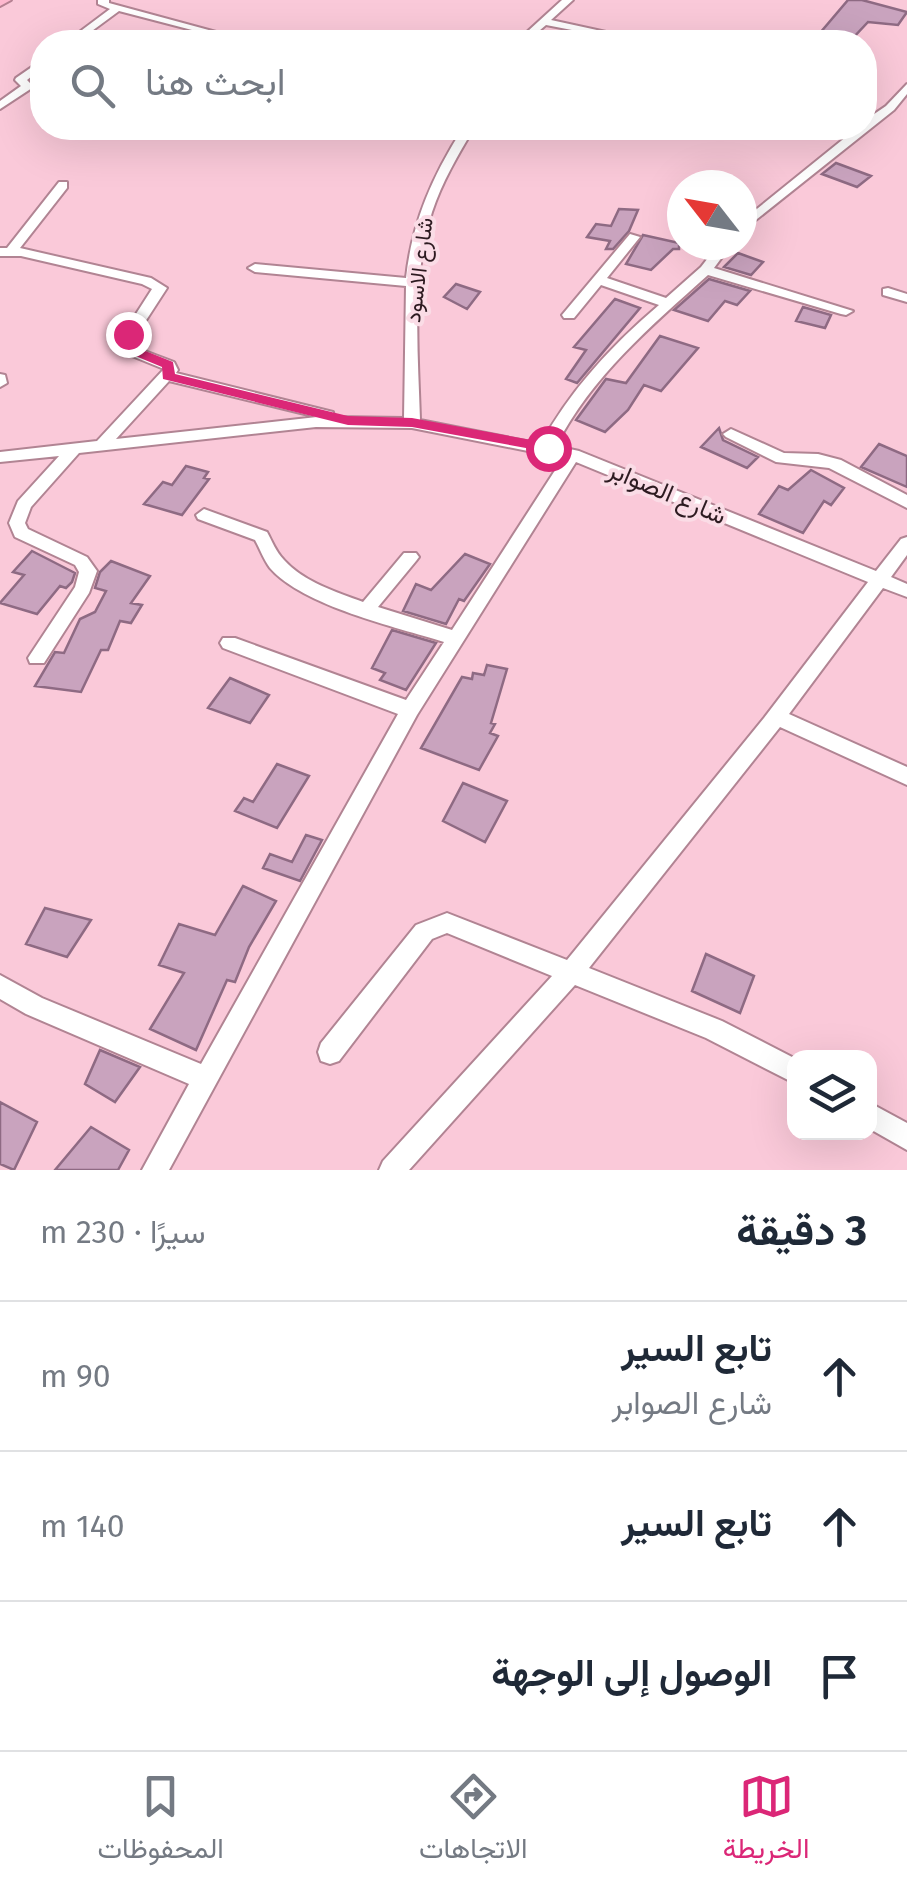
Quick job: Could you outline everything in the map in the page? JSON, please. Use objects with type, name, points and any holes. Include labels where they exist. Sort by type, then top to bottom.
[{"type":"street","points":[[104,0],[102,4],[202,30]]},
{"type":"street","points":[[535,30],[568,0]]},
{"type":"street","points":[[88,30],[118,8]]},
{"type":"street","points":[[544,22],[586,30]]},
{"type":"street","points":[[0,106],[28,86],[20,80],[30,72]]},
{"type":"street","points":[[877,118],[907,87]]},
{"type":"street","name":"شارع الاسود","points":[[412,422],[414,284],[426,209],[462,140]]},
{"type":"street","points":[[757,214],[848,140]]},
{"type":"street","points":[[63,185],[6,252],[157,285],[158,295],[125,342],[132,351],[169,364],[168,376],[102,445]]},
{"type":"street","points":[[569,315],[634,236]]},
{"type":"street","points":[[548,448],[562,419],[623,343],[714,260]]},
{"type":"street","points":[[255,268],[414,284]]},
{"type":"street","points":[[706,270],[846,311]]},
{"type":"street","points":[[599,280],[667,303]]},
{"type":"street","points":[[888,292],[907,298]]},
{"type":"street","points":[[168,376],[348,420]]},
{"type":"street","name":"شارع الصوابر","points":[[0,457],[348,420],[412,422],[573,455],[907,591]]},
{"type":"street","points":[[731,434],[782,458],[836,464],[907,502]]},
{"type":"street","points":[[36,658],[83,588],[88,572],[80,561],[21,533],[17,522],[24,506],[75,448]]},
{"type":"street","points":[[155,1170],[410,710],[573,455]]},
{"type":"street","points":[[204,516],[260,536],[277,564],[290,573],[367,610],[454,638]]},
{"type":"street","points":[[392,1170],[573,970],[777,717],[907,542]]},
{"type":"street","points":[[367,610],[410,557]]},
{"type":"street","points":[[229,643],[410,710]]},
{"type":"street","points":[[777,717],[907,776]]},
{"type":"street","points":[[330,1052],[424,932],[446,923],[573,970],[714,1029],[787,1067]]},
{"type":"street","points":[[0,986],[34,1006],[205,1078]]},
{"type":"street","points":[[877,1119],[907,1138]]},
{"type":"building","points":[[848,0],[907,12],[898,25],[868,22],[860,30],[823,30]]},
{"type":"building","points":[[836,163],[871,176],[857,187],[822,174]]},
{"type":"building","points":[[619,209],[638,210],[629,231],[613,249],[606,249],[610,241],[587,237],[596,224],[611,226]]},
{"type":"building","points":[[643,235],[667,240],[667,255],[651,270],[626,264]]},
{"type":"building","points":[[731,260],[763,262],[751,275],[724,267]]},
{"type":"building","points":[[709,279],[750,291],[737,305],[725,301],[708,321],[674,310]]},
{"type":"building","points":[[456,284],[480,292],[467,309],[444,297]]},
{"type":"building","points":[[615,299],[640,308],[577,383],[566,379],[586,350],[574,347]]},
{"type":"building","points":[[803,307],[831,315],[825,328],[796,321]]},
{"type":"building","points":[[660,336],[698,348],[661,391],[644,385],[628,410],[605,432],[576,420],[606,379],[626,383]]},
{"type":"building","points":[[719,428],[723,440],[758,457],[747,468],[701,447]]},
{"type":"building","points":[[879,444],[907,456],[907,487],[861,467]]},
{"type":"building","points":[[186,466],[208,472],[204,478],[209,479],[182,515],[144,504],[163,482],[172,485]]},
{"type":"building","points":[[811,470],[844,488],[831,505],[824,501],[803,533],[759,514],[779,486],[788,490]]},
{"type":"building","points":[[32,551],[75,573],[72,582],[66,588],[60,586],[37,614],[0,603],[24,575],[13,572]]},
{"type":"building","points":[[465,554],[490,564],[464,601],[459,599],[446,624],[403,611],[416,584],[431,590]]},
{"type":"building","points":[[111,561],[150,576],[131,603],[142,605],[131,623],[120,621],[108,650],[101,650],[81,692],[35,686],[55,652],[64,653],[80,619],[95,612],[106,591],[95,588],[100,572]]},
{"type":"building","points":[[392,630],[436,643],[406,690],[380,680],[385,673],[372,668]]},
{"type":"building","points":[[487,665],[507,669],[491,723],[495,724],[490,733],[498,736],[479,770],[421,748],[462,677],[484,675]]},
{"type":"building","points":[[230,678],[269,695],[250,723],[208,708]]},
{"type":"building","points":[[277,764],[309,776],[277,828],[235,811],[244,798],[253,802]]},
{"type":"building","points":[[463,783],[507,801],[485,842],[443,821]]},
{"type":"building","points":[[306,835],[322,840],[300,881],[263,868],[270,854],[292,862]]},
{"type":"building","points":[[243,886],[276,901],[249,947],[235,982],[227,980],[196,1050],[150,1029],[184,973],[159,965],[179,924],[215,935]]},
{"type":"building","points":[[45,908],[91,920],[67,957],[26,944]]},
{"type":"building","points":[[706,954],[754,976],[740,1013],[692,991]]},
{"type":"building","points":[[100,1050],[140,1067],[115,1102],[85,1084]]},
{"type":"building","points":[[0,1102],[37,1122],[14,1170],[0,1164]]},
{"type":"building","points":[[91,1127],[129,1150],[118,1170],[55,1170]]},
{"type":"route","points":[[128,334],[126,348],[169,364],[168,376],[348,420],[412,422],[548,448]]}]
